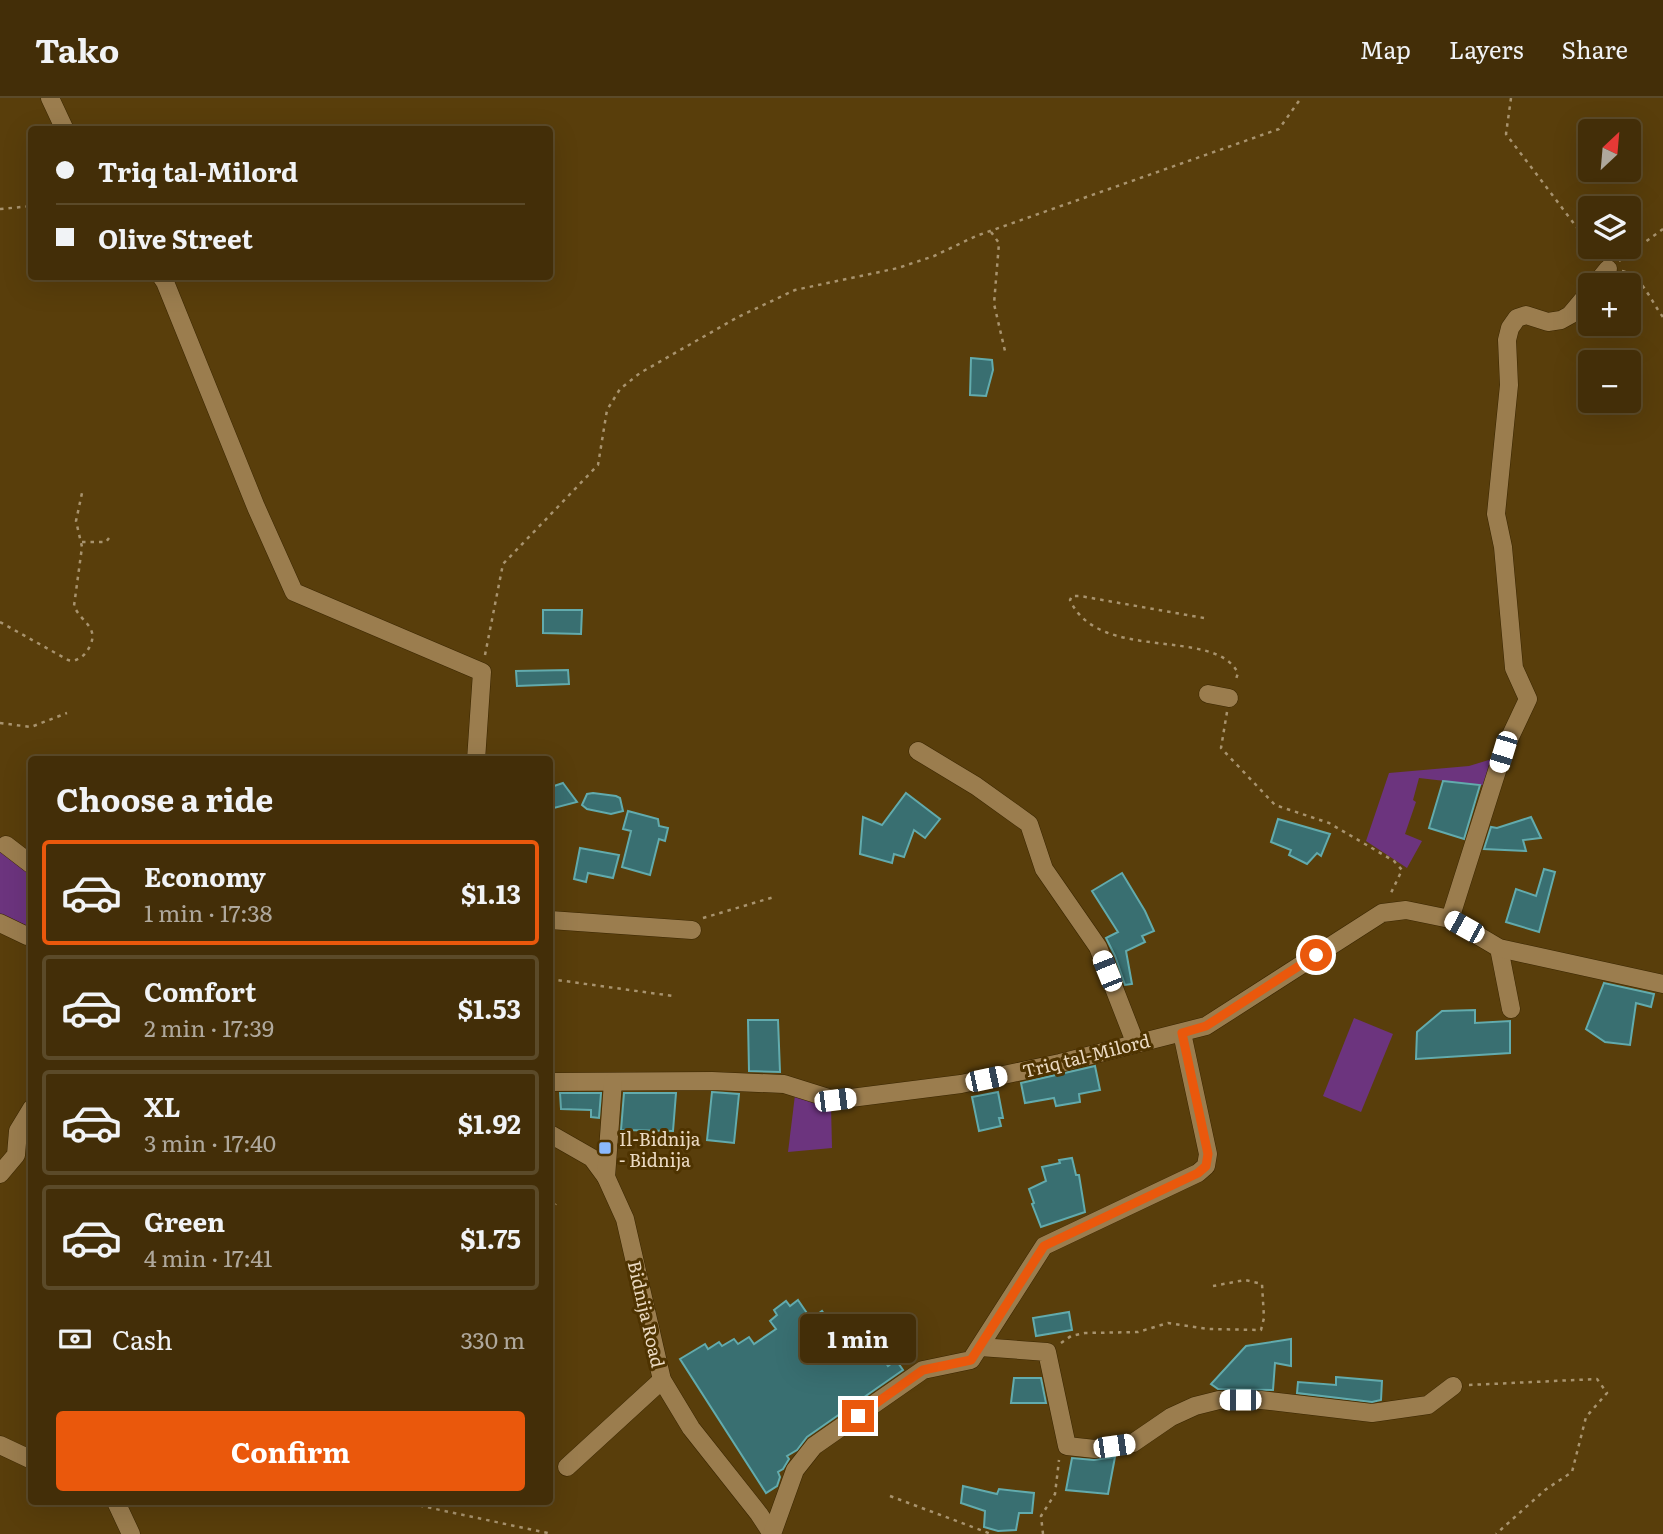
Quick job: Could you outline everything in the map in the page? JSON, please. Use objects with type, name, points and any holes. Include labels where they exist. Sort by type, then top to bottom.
[{"type":"street","points":[[50,98],[63,126]]},
{"type":"street","points":[[1605,273],[1608,269]]},
{"type":"street","points":[[164,280],[256,507],[294,592],[482,672],[476,756]]},
{"type":"street","points":[[1450,919],[1503,752],[1528,699],[1514,668],[1503,547],[1496,514],[1508,385],[1508,334],[1522,316],[1531,315],[1551,323],[1570,315],[1578,305]]},
{"type":"street","points":[[1208,694],[1229,698]]},
{"type":"street","points":[[918,751],[976,786],[1029,824],[1044,869],[1098,947],[1135,1042]]},
{"type":"street","points":[[6,845],[28,862]]},
{"type":"street","points":[[1382,913],[1406,910],[1450,919],[1499,948],[1663,985]]},
{"type":"street","name":"Triq tal-Milord","points":[[553,1082],[712,1081],[784,1084],[835,1100],[961,1084],[1060,1063],[1206,1026],[1382,913]]},
{"type":"street","points":[[553,920],[692,930]]},
{"type":"street","points":[[0,923],[28,934]]},
{"type":"street","points":[[1499,948],[1511,1009]]},
{"type":"street","points":[[772,1534],[794,1470],[814,1446],[923,1370],[971,1360],[1044,1246],[1198,1173],[1206,1166],[1208,1154],[1182,1033]]},
{"type":"street","points":[[606,1177],[613,1082]]},
{"type":"street","points":[[0,1174],[16,1155],[18,1131],[28,1115]]},
{"type":"street","name":"Bidnija Road","points":[[553,1136],[592,1158],[606,1177],[625,1219],[662,1380],[691,1428],[772,1534]]},
{"type":"street","points":[[980,1347],[1046,1352],[1067,1446],[1095,1449],[1133,1443],[1171,1417],[1195,1406],[1219,1400],[1261,1400],[1372,1413],[1428,1405],[1453,1386]]},
{"type":"street","points":[[567,1467],[662,1380]]},
{"type":"street","points":[[0,1445],[28,1458]]},
{"type":"street","points":[[117,1505],[131,1534]]},
{"type":"path","points":[[482,672],[503,564],[598,465],[607,410],[620,389],[640,373],[738,317],[795,290],[898,268],[934,256],[976,236],[1279,129],[1301,98]]},
{"type":"path","points":[[1511,98],[1506,134],[1578,229]]},
{"type":"path","points":[[0,209],[28,206]]},
{"type":"path","points":[[1608,269],[1663,229]]},
{"type":"path","points":[[991,232],[999,243],[995,304],[1005,351]]},
{"type":"path","points":[[1608,269],[1628,272],[1637,278],[1663,317]]},
{"type":"path","points":[[0,622],[68,660],[73,661],[86,654],[93,637],[92,629],[74,606],[82,542],[76,521],[82,493]]},
{"type":"path","points":[[82,542],[106,542],[112,534]]},
{"type":"path","points":[[1204,618],[1080,596],[1072,596],[1070,600],[1085,619],[1102,630],[1135,641],[1198,648],[1227,661],[1238,673],[1229,698],[1221,748],[1275,805],[1329,823],[1394,860],[1402,870],[1382,913]]},
{"type":"path","points":[[0,723],[31,727],[67,713]]},
{"type":"path","points":[[692,930],[693,921],[774,897]]},
{"type":"path","points":[[553,979],[673,996]]},
{"type":"path","points":[[553,1208],[556,1204]]},
{"type":"path","points":[[1046,1352],[1071,1336],[1085,1333],[1138,1332],[1168,1323],[1208,1329],[1261,1331],[1264,1318],[1262,1284],[1245,1279],[1213,1286]]},
{"type":"path","points":[[1453,1386],[1597,1379],[1607,1393],[1586,1417],[1572,1472],[1545,1490],[1496,1534]]},
{"type":"path","points":[[1043,1534],[1041,1516],[1055,1494],[1060,1455],[1067,1446]]},
{"type":"path","points":[[890,1496],[991,1534]]},
{"type":"path","points":[[417,1505],[552,1534]]},
{"type":"shaded area","points":[[1492,759],[1488,786],[1419,778],[1413,800],[1416,802],[1405,834],[1422,841],[1407,868],[1366,841],[1389,773],[1469,766]]},
{"type":"shaded area","points":[[0,837],[28,861],[28,926],[0,915]]},
{"type":"shaded area","points":[[1354,1018],[1393,1034],[1361,1112],[1323,1096]]},
{"type":"shaded area","points":[[795,1095],[831,1105],[832,1148],[788,1152]]},
{"type":"building","points":[[971,358],[992,360],[993,370],[986,396],[970,395]]},
{"type":"building","points":[[543,610],[582,610],[581,634],[543,633]]},
{"type":"building","points":[[568,670],[569,684],[517,686],[516,671]]},
{"type":"building","points":[[1443,781],[1480,785],[1464,839],[1429,828]]},
{"type":"building","points":[[563,783],[577,802],[553,808],[553,786]]},
{"type":"building","points":[[906,793],[940,819],[925,838],[914,830],[904,857],[894,854],[892,863],[860,854],[863,817],[882,825]]},
{"type":"building","points":[[587,794],[620,798],[623,811],[611,814],[587,809],[582,805]]},
{"type":"building","points":[[628,811],[658,819],[659,826],[668,828],[665,841],[659,839],[650,875],[622,867],[631,831],[623,829]]},
{"type":"building","points":[[1531,817],[1541,838],[1523,840],[1526,851],[1484,849],[1491,827],[1497,828]]},
{"type":"building","points":[[1278,819],[1330,834],[1321,856],[1317,853],[1307,864],[1289,855],[1291,850],[1271,842]]},
{"type":"building","points":[[580,848],[619,855],[613,878],[588,873],[586,882],[574,879]]},
{"type":"building","points":[[1544,869],[1555,872],[1539,932],[1506,922],[1516,889],[1536,896]]},
{"type":"building","points":[[1122,873],[1154,931],[1142,936],[1145,942],[1126,951],[1132,984],[1125,985],[1106,938],[1118,932],[1092,891]]},
{"type":"building","points":[[1604,983],[1654,994],[1651,1007],[1636,1003],[1630,1045],[1605,1042],[1586,1029]]},
{"type":"building","points":[[1475,1010],[1475,1023],[1510,1021],[1510,1053],[1416,1059],[1417,1032],[1442,1011]]},
{"type":"building","points":[[748,1020],[778,1020],[780,1072],[749,1071]]},
{"type":"building","points":[[1095,1066],[1100,1090],[1079,1094],[1080,1102],[1056,1106],[1054,1098],[1025,1103],[1021,1083]]},
{"type":"building","points":[[712,1092],[739,1094],[734,1143],[707,1140]]},
{"type":"building","points":[[998,1092],[1003,1118],[999,1118],[1001,1126],[979,1131],[972,1097]]},
{"type":"building","points":[[560,1093],[601,1093],[599,1118],[591,1117],[591,1110],[561,1109]]},
{"type":"building","points":[[624,1093],[676,1093],[673,1131],[621,1130]]},
{"type":"building","points":[[1072,1158],[1076,1175],[1079,1175],[1085,1212],[1041,1227],[1029,1189],[1046,1181],[1042,1167]]},
{"type":"building","points":[[798,1300],[811,1319],[822,1311],[837,1333],[844,1328],[864,1355],[875,1347],[888,1366],[896,1360],[903,1370],[807,1437],[797,1450],[787,1456],[789,1459],[778,1472],[780,1477],[777,1486],[766,1493],[680,1359],[705,1344],[708,1349],[719,1342],[722,1346],[734,1339],[738,1344],[749,1337],[754,1344],[776,1329],[770,1321],[777,1315],[774,1310],[786,1301],[790,1306]]},
{"type":"building","points":[[1069,1312],[1072,1330],[1036,1336],[1033,1318]]},
{"type":"building","points":[[1291,1339],[1291,1366],[1275,1363],[1273,1390],[1218,1389],[1211,1384],[1246,1346]]},
{"type":"building","points":[[1336,1377],[1382,1381],[1381,1400],[1372,1402],[1297,1393],[1298,1382],[1336,1385]]},
{"type":"building","points":[[1014,1378],[1041,1378],[1046,1403],[1011,1403]]},
{"type":"building","points":[[1115,1457],[1108,1494],[1066,1490],[1072,1458],[1094,1460]]},
{"type":"building","points":[[963,1486],[997,1494],[999,1489],[1034,1493],[1032,1513],[1019,1513],[1016,1530],[998,1531],[984,1527],[985,1511],[961,1503]]},
{"type":"place","name":"Il-Bidnija - Bidnija","points":[[605,1148]]},
{"type":"route","points":[[858,1416],[923,1370],[971,1360],[1044,1246],[1198,1173],[1206,1166],[1208,1154],[1182,1033],[1206,1026],[1316,955]]}]
